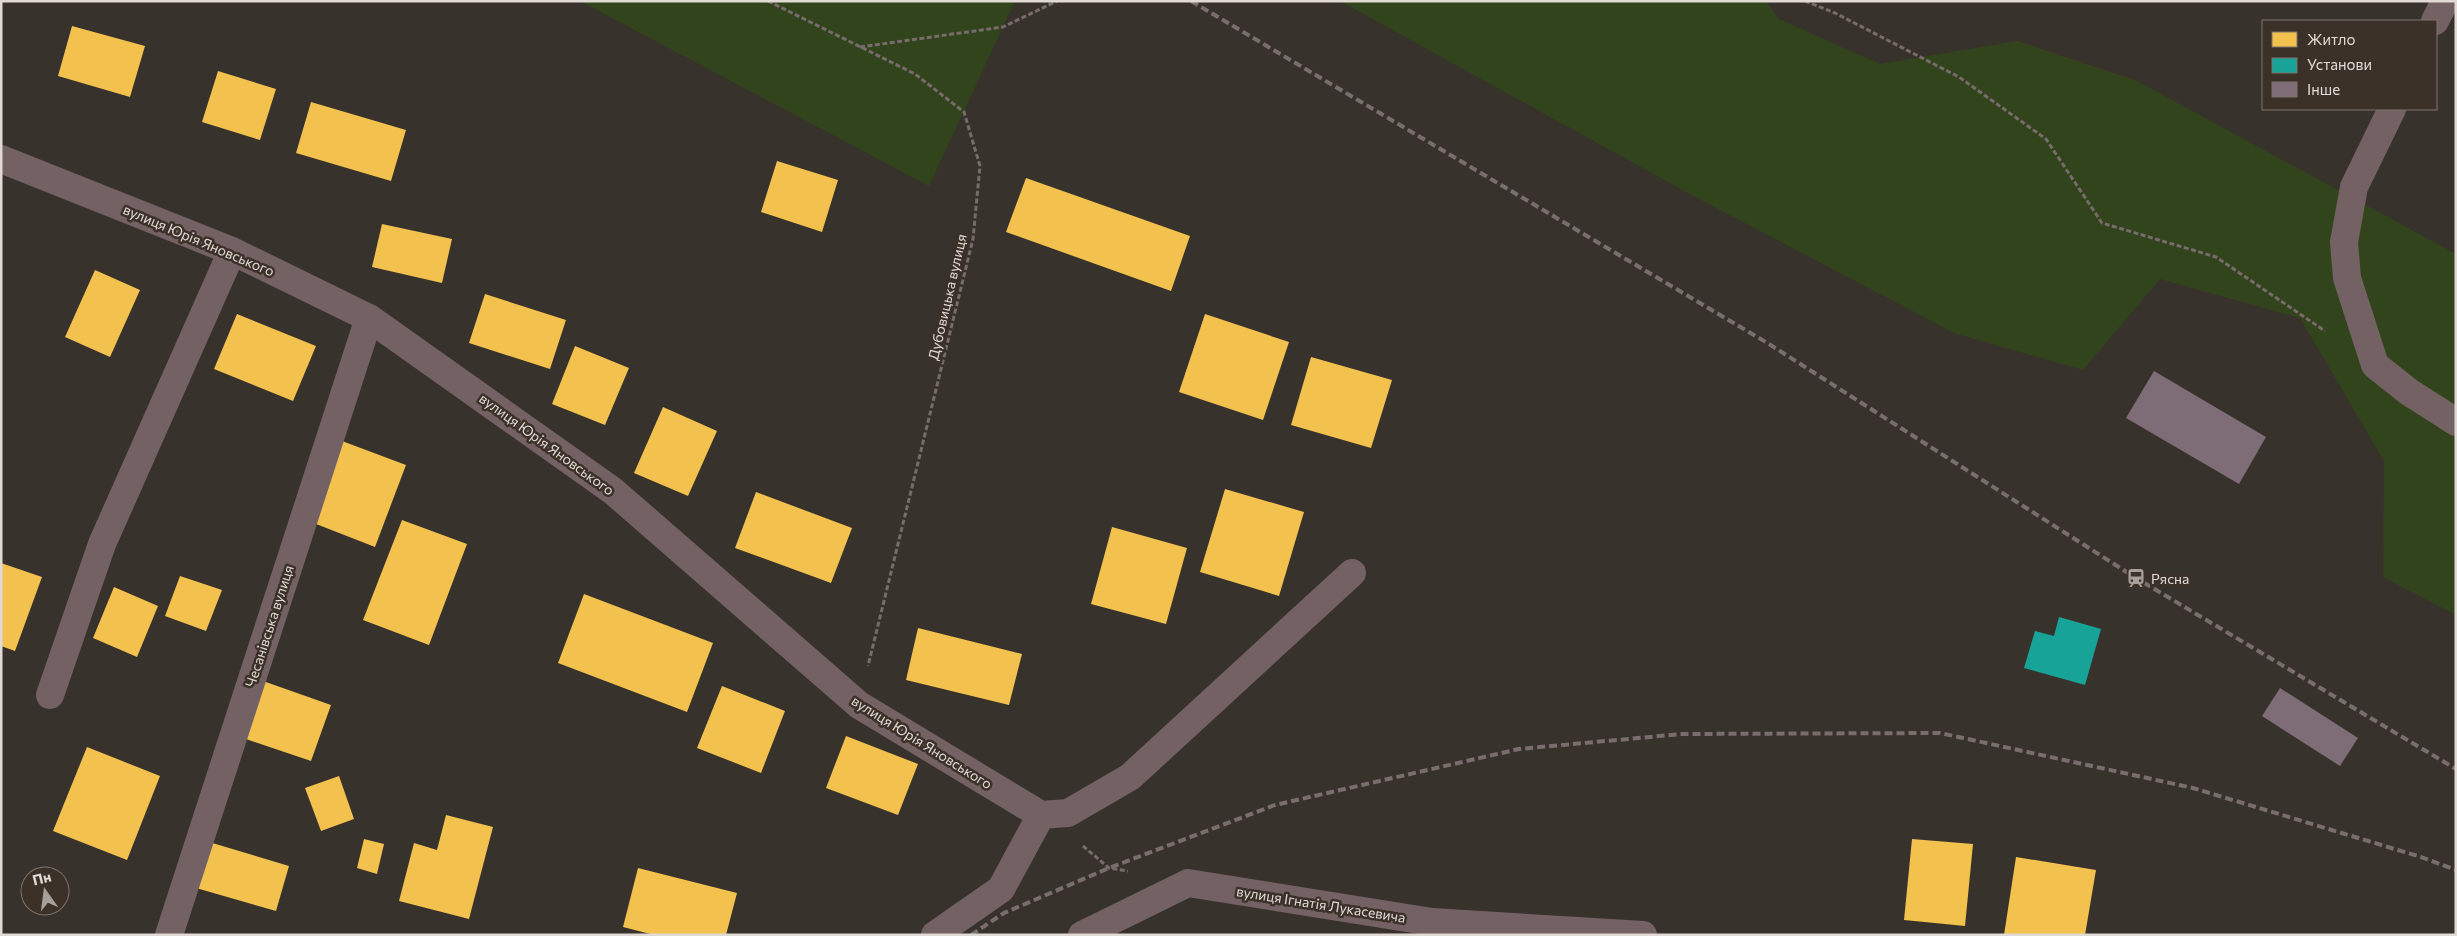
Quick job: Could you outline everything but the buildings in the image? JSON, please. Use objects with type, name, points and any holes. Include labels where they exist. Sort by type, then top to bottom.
[{"type":"street","points":[[2436,20],[2445,1]]},
{"type":"street","points":[[2392,110],[2354,187],[2344,242],[2347,278],[2375,365],[2410,392],[2456,422]]},
{"type":"street","name":"вулиця Юрія Яновського","points":[[1,159],[232,251],[369,318],[613,491],[859,705],[1041,814]]},
{"type":"street","points":[[50,696],[102,544],[232,251]]},
{"type":"street","name":"Чесанівська вулиця","points":[[169,935],[369,318]]},
{"type":"street","points":[[935,935],[1001,889],[1041,814],[1068,813],[1130,777],[1352,573]]},
{"type":"street","points":[[1082,935],[1188,883]]},
{"type":"street","name":"вулиця Ігнатія Лукасевича","points":[[1188,883],[1432,922],[1643,935]]},
{"type":"path","name":"Дубовицька вулиця","points":[[768,1],[915,74],[964,112],[980,166],[973,239],[859,705]]},
{"type":"path","points":[[859,47],[1004,27],[1057,1]]},
{"type":"path","points":[[1805,1],[1835,13],[1960,77],[2046,139],[2102,223],[2216,257],[2327,333]]},
{"type":"path","points":[[1068,813],[1084,848],[1109,868],[1188,883]]},
{"type":"green space","points":[[580,1],[1015,1],[929,186]]},
{"type":"green space","points":[[1340,1],[1766,1],[1779,19],[1880,64],[2018,41],[2137,81],[2456,254],[2456,615],[2383,577],[2384,461],[2300,318],[2160,279],[2083,370],[1954,333],[1686,192]]},
{"type":"railway","points":[[1191,1],[1769,344],[2136,578],[2456,769]]},
{"type":"railway","points":[[971,935],[1004,913],[1109,868],[1275,805],[1519,749],[1682,734],[1940,733],[2193,788],[2421,857],[2456,870]]},
{"type":"place","name":"Рясна","points":[[2136,578]]}]
